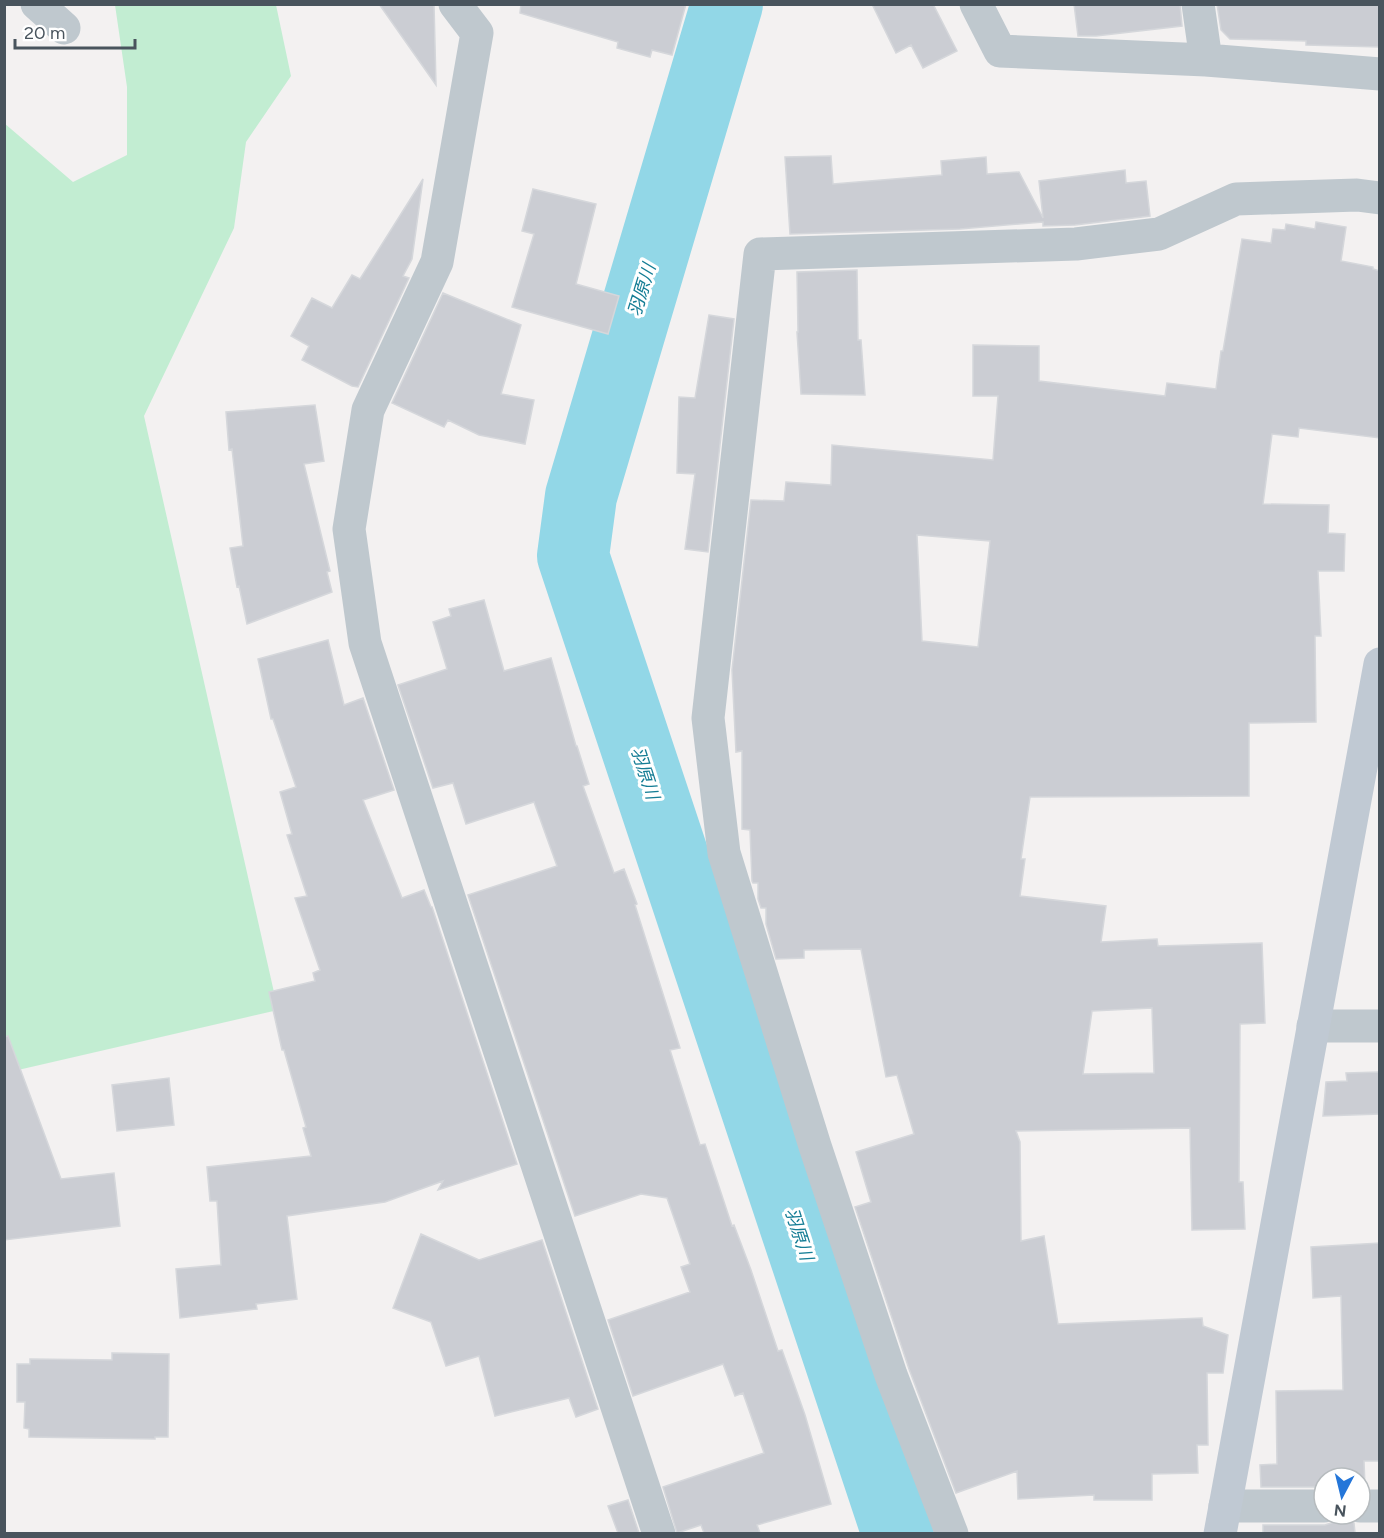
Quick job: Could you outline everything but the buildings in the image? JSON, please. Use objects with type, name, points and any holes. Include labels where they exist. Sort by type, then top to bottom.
[{"type":"street","points":[[37,4],[64,28]]},
{"type":"street","points":[[455,4],[477,33],[437,262],[368,410],[349,528],[365,643],[659,1533]]},
{"type":"street","points":[[976,4],[1000,51],[1206,60],[1380,74]]},
{"type":"street","points":[[1198,4],[1206,60]]},
{"type":"street","points":[[952,1533],[887,1364],[815,1146],[724,853],[708,718],[760,254],[1076,244],[1159,234],[1236,199],[1357,195],[1380,198]]},
{"type":"street","points":[[1312,1508],[1222,1520],[1380,663]]},
{"type":"street","points":[[1312,1026],[1380,1026]]},
{"type":"green space","points":[[115,5],[276,5],[291,76],[246,142],[234,228],[144,416],[278,1010],[5,1073],[4,123],[73,182],[127,155],[127,87]]},
{"type":"waterway","name":"羽原川","points":[[727,4],[581,496],[573,556],[898,1534]]}]
